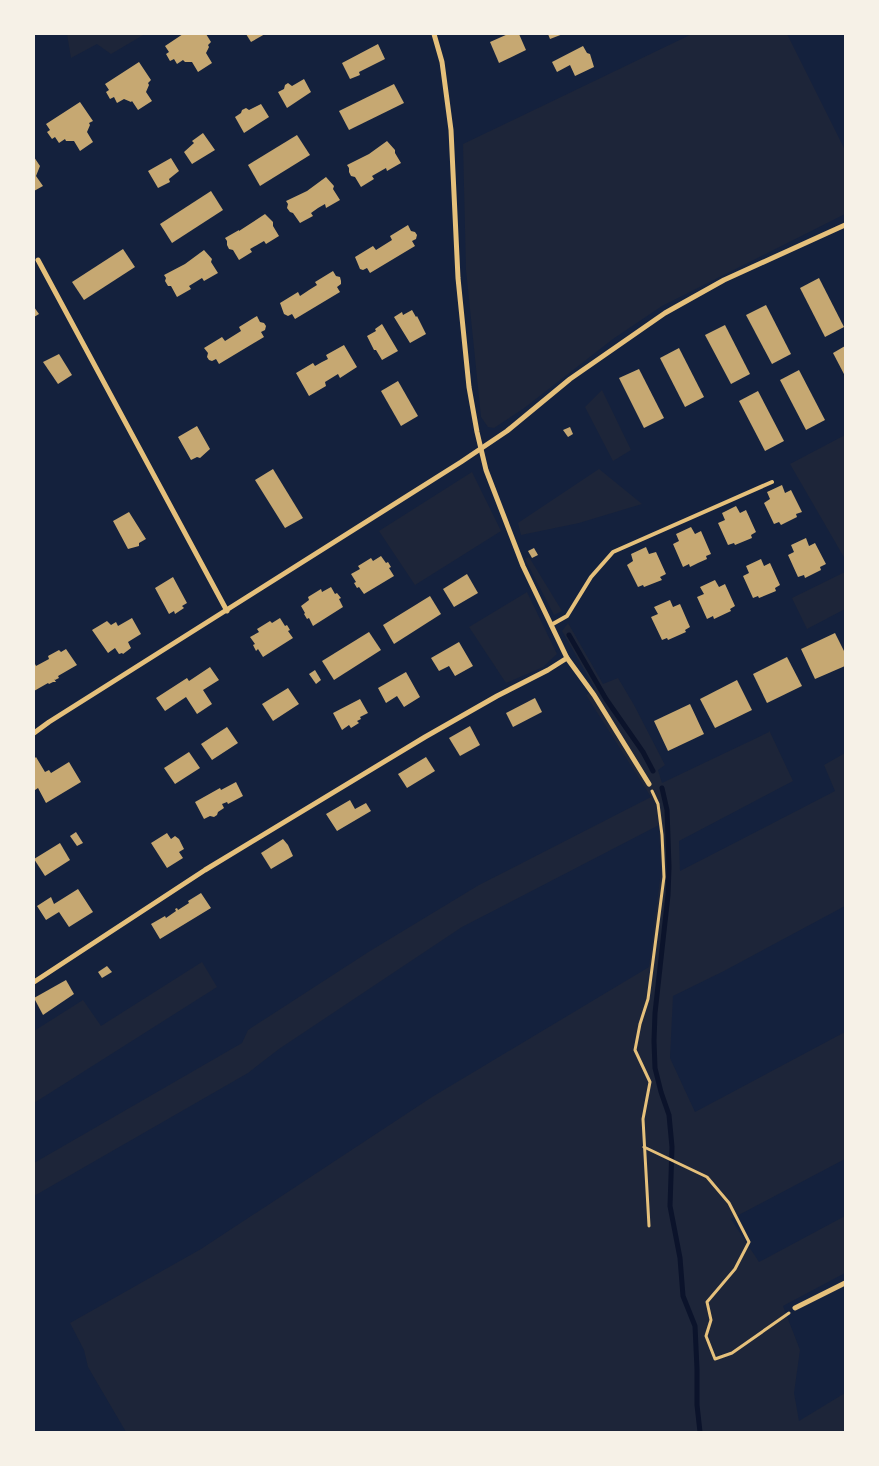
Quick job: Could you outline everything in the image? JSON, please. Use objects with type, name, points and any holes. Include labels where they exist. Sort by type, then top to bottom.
[{"type":"street","points":[[434,34],[442,62],[451,130],[458,278],[469,387],[486,470],[523,566],[567,658],[594,696],[648,784]]},
{"type":"street","points":[[34,733],[507,431],[577,373],[665,313],[724,280],[845,225]]},
{"type":"street","points":[[38,260],[227,611]]},
{"type":"street","points":[[34,982],[221,860],[425,737],[567,658]]},
{"type":"street","points":[[795,1308],[845,1283]]},
{"type":"lane","points":[[552,625],[567,616],[591,577],[613,552],[772,482]]},
{"type":"path","points":[[648,784],[658,804],[664,877],[648,999],[640,1024],[635,1050],[650,1082],[643,1120],[649,1226]]},
{"type":"path","points":[[644,1147],[668,1157],[707,1178],[729,1203],[749,1242],[735,1269],[708,1302],[711,1320],[706,1336],[715,1359],[732,1353],[795,1308]]},
{"type":"shaded area","points":[[67,34],[145,34],[111,54],[97,44],[71,58]]},
{"type":"shaded area","points":[[692,34],[787,34],[845,150],[845,214],[662,306],[613,339],[523,409],[494,428],[488,427],[481,417],[466,270],[463,144]]},
{"type":"shaded area","points":[[602,390],[631,450],[613,461],[585,407]]},
{"type":"shaded area","points":[[845,435],[845,559],[790,464]]},
{"type":"shaded area","points":[[599,469],[642,504],[579,523],[521,535],[518,523]]},
{"type":"shaded area","points":[[472,472],[501,531],[415,585],[379,531]]},
{"type":"shaded area","points":[[529,557],[562,611],[554,615],[525,559]]},
{"type":"shaded area","points":[[845,572],[845,609],[807,629],[792,598]]},
{"type":"shaded area","points":[[527,592],[557,654],[543,667],[506,683],[469,627]]},
{"type":"shaded area","points":[[568,623],[603,684],[618,678],[634,705],[665,765],[658,770],[662,783],[769,732],[769,730],[793,781],[679,841],[680,871],[835,791],[824,765],[845,753],[845,906],[673,996],[670,1058],[695,1112],[845,1032],[845,1159],[731,1219],[759,1262],[845,1216],[845,1273],[783,1306],[800,1350],[794,1393],[799,1421],[845,1393],[845,1432],[126,1432],[88,1367],[84,1350],[70,1323],[201,1249],[432,1097],[649,967],[661,871],[659,825],[462,927],[279,1049],[248,1073],[34,1196],[34,1163],[242,1043],[248,1030],[370,951],[479,885],[651,797],[586,695],[595,689],[562,631]]},
{"type":"shaded area","points":[[202,962],[217,987],[34,1103],[34,1031],[83,1000],[101,1026]]},
{"type":"building","points":[[183,34],[206,34],[211,42],[206,53],[212,63],[198,72],[192,62],[185,62],[183,60],[177,64],[174,59],[170,61],[166,54],[169,52],[165,46]]},
{"type":"building","points":[[246,34],[265,34],[251,42]]},
{"type":"building","points":[[508,34],[519,34],[526,50],[499,63],[490,42]]},
{"type":"building","points":[[548,34],[563,34],[550,39]]},
{"type":"building","points":[[378,44],[385,59],[359,72],[360,75],[350,79],[342,63]]},
{"type":"building","points":[[583,46],[587,53],[590,54],[594,67],[575,76],[570,65],[557,72],[552,62]]},
{"type":"building","points":[[139,62],[151,80],[148,83],[146,92],[152,101],[138,110],[132,101],[124,99],[117,103],[114,97],[110,99],[106,92],[109,90],[105,84]]},
{"type":"building","points":[[304,79],[311,92],[287,108],[278,92],[284,89],[288,83],[292,86]]},
{"type":"building","points":[[394,84],[404,103],[349,130],[339,111]]},
{"type":"building","points":[[80,102],[93,121],[89,123],[87,132],[93,142],[80,151],[74,141],[66,141],[65,139],[59,143],[55,137],[52,139],[47,132],[50,130],[46,124]]},
{"type":"building","points":[[261,104],[269,117],[244,133],[235,117],[246,108],[249,110]]},
{"type":"building","points":[[203,133],[215,150],[192,164],[184,152],[194,143],[192,141]]},
{"type":"building","points":[[297,135],[310,155],[260,186],[248,165]]},
{"type":"building","points":[[387,141],[395,150],[401,163],[387,171],[386,168],[372,176],[374,179],[361,187],[355,177],[351,176],[347,165],[369,154]]},
{"type":"building","points":[[34,157],[40,166],[36,176],[43,186],[34,191]]},
{"type":"building","points":[[171,158],[179,171],[169,179],[170,182],[158,188],[148,171]]},
{"type":"building","points":[[326,177],[334,186],[333,189],[340,200],[326,208],[325,204],[318,208],[311,213],[313,216],[300,223],[287,208],[288,204],[286,201],[307,191]]},
{"type":"building","points":[[211,191],[223,210],[172,243],[160,224]]},
{"type":"building","points":[[265,214],[273,222],[273,226],[279,236],[266,244],[264,241],[250,249],[252,252],[239,260],[233,250],[229,249],[225,238]]},
{"type":"building","points":[[408,225],[411,231],[417,235],[416,239],[412,241],[415,246],[370,273],[367,268],[360,269],[355,257],[373,246],[376,250],[392,240],[390,236]]},
{"type":"building","points":[[123,249],[135,267],[84,300],[72,282]]},
{"type":"building","points":[[204,250],[212,259],[211,262],[218,273],[204,281],[202,278],[189,286],[191,289],[177,297],[171,286],[168,286],[165,281],[164,275],[185,264]]},
{"type":"building","points":[[333,271],[336,276],[340,277],[341,284],[337,287],[340,292],[295,319],[292,314],[288,316],[284,314],[280,303],[298,292],[300,296],[317,285],[315,282]]},
{"type":"building","points":[[819,278],[844,327],[825,337],[800,288]]},
{"type":"building","points":[[766,305],[791,354],[772,364],[746,315]]},
{"type":"building","points":[[34,307],[39,314],[34,317]]},
{"type":"building","points":[[412,310],[426,334],[410,343],[394,317],[402,312],[403,315]]},
{"type":"building","points":[[257,316],[260,322],[266,326],[265,330],[261,332],[264,337],[219,364],[216,359],[209,360],[207,357],[208,353],[204,348],[222,337],[225,341],[241,331],[239,327]]},
{"type":"building","points":[[382,324],[398,351],[382,360],[367,336],[376,331],[375,329]]},
{"type":"building","points":[[725,325],[750,374],[731,384],[705,335]]},
{"type":"building","points":[[344,345],[357,367],[340,378],[338,374],[325,382],[326,386],[309,396],[296,373],[313,363],[315,366],[328,359],[326,355]]},
{"type":"building","points":[[845,346],[845,376],[833,353]]},
{"type":"building","points":[[679,348],[704,397],[685,407],[660,358]]},
{"type":"building","points":[[59,354],[72,375],[58,384],[43,362]]},
{"type":"building","points":[[639,369],[664,418],[644,428],[619,378]]},
{"type":"building","points":[[799,370],[825,420],[806,430],[780,380]]},
{"type":"building","points":[[398,381],[418,416],[401,426],[381,391]]},
{"type":"building","points":[[758,391],[784,441],[765,451],[739,401]]},
{"type":"building","points":[[197,426],[210,449],[200,458],[197,457],[191,460],[178,437]]},
{"type":"building","points":[[570,427],[573,434],[568,437],[563,430]]},
{"type":"building","points":[[273,469],[303,518],[285,528],[255,480]]},
{"type":"building","points":[[782,485],[785,493],[791,490],[802,512],[796,514],[797,517],[781,525],[779,522],[774,524],[764,503],[770,499],[767,492]]},
{"type":"building","points":[[736,506],[740,513],[746,510],[756,532],[751,535],[752,538],[735,545],[734,543],[728,545],[718,523],[725,520],[722,513]]},
{"type":"building","points":[[129,512],[146,539],[139,543],[139,546],[128,549],[113,521]]},
{"type":"building","points":[[691,527],[695,534],[701,531],[711,554],[706,556],[707,559],[690,567],[689,564],[683,567],[673,544],[679,541],[676,534]]},
{"type":"building","points":[[806,538],[809,546],[815,543],[826,564],[820,567],[821,570],[805,578],[804,575],[798,577],[788,555],[794,552],[791,545]]},
{"type":"building","points":[[646,547],[649,554],[656,552],[666,574],[660,577],[662,580],[644,587],[643,585],[638,587],[627,565],[633,561],[631,554]]},
{"type":"building","points":[[534,548],[538,555],[532,558],[528,551]]},
{"type":"building","points":[[381,556],[386,563],[388,562],[394,576],[364,594],[359,587],[357,588],[351,574],[360,569],[358,566],[371,558],[373,561]]},
{"type":"building","points":[[761,559],[764,566],[770,563],[780,585],[775,588],[776,591],[759,598],[758,596],[753,598],[743,576],[749,573],[746,566]]},
{"type":"building","points":[[467,574],[478,593],[454,607],[443,589]]},
{"type":"building","points":[[173,577],[187,603],[182,606],[184,608],[175,614],[174,611],[169,614],[155,588]]},
{"type":"building","points":[[715,580],[719,587],[725,584],[735,606],[730,609],[731,611],[714,619],[713,616],[707,619],[697,597],[704,594],[700,587]]},
{"type":"building","points":[[331,587],[335,594],[337,593],[341,598],[339,599],[343,607],[313,626],[309,618],[307,619],[304,614],[301,606],[309,600],[308,597],[321,589],[322,592]]},
{"type":"building","points":[[430,596],[441,614],[394,644],[383,625]]},
{"type":"building","points":[[670,600],[673,607],[680,604],[690,627],[685,630],[686,632],[668,640],[667,638],[662,640],[651,617],[658,614],[654,607]]},
{"type":"building","points":[[132,618],[141,634],[128,642],[131,648],[123,654],[119,654],[115,648],[108,653],[92,630],[107,621],[111,625],[116,622],[118,626]]},
{"type":"building","points":[[280,618],[285,626],[287,625],[290,630],[288,631],[293,638],[263,657],[258,649],[256,651],[253,645],[255,644],[250,637],[259,632],[257,629],[270,621],[272,623]]},
{"type":"building","points":[[369,632],[381,650],[334,680],[322,661]]},
{"type":"building","points":[[835,633],[845,653],[845,666],[815,679],[801,649]]},
{"type":"building","points":[[459,642],[473,666],[455,676],[449,666],[439,671],[431,658]]},
{"type":"building","points":[[66,649],[77,665],[58,676],[59,678],[54,679],[56,682],[48,683],[34,691],[34,665],[36,666],[49,659],[48,656],[59,650],[61,652]]},
{"type":"building","points":[[787,657],[802,686],[767,703],[753,674]]},
{"type":"building","points":[[210,667],[219,680],[203,690],[212,704],[197,714],[186,697],[165,711],[156,698],[187,678],[189,681]]},
{"type":"building","points":[[315,670],[321,680],[316,684],[309,674]]},
{"type":"building","points":[[406,672],[420,697],[404,707],[397,696],[386,703],[378,688]]},
{"type":"building","points":[[737,680],[752,710],[715,728],[700,699]]},
{"type":"building","points":[[288,688],[299,704],[273,721],[262,704]]},
{"type":"building","points":[[535,698],[542,712],[513,727],[506,713]]},
{"type":"building","points":[[360,699],[368,713],[360,717],[361,719],[357,721],[359,723],[351,728],[349,725],[342,730],[333,713]]},
{"type":"building","points":[[690,704],[704,734],[668,751],[654,721]]},
{"type":"building","points":[[470,726],[480,745],[460,756],[449,738]]},
{"type":"building","points":[[227,727],[238,743],[212,760],[201,744]]},
{"type":"building","points":[[189,752],[200,768],[175,784],[164,768]]},
{"type":"building","points":[[36,757],[45,772],[49,770],[51,773],[69,762],[81,782],[46,803],[38,788],[35,790],[34,787],[34,759]]},
{"type":"building","points":[[426,757],[435,771],[407,788],[398,774]]},
{"type":"building","points":[[236,782],[243,796],[228,804],[227,802],[222,804],[224,808],[217,815],[204,819],[195,802],[220,788],[221,790]]},
{"type":"building","points":[[350,800],[355,809],[366,803],[371,811],[337,831],[326,814]]},
{"type":"building","points":[[76,832],[83,843],[77,846],[70,836]]},
{"type":"building","points":[[167,833],[171,839],[175,836],[179,839],[184,849],[179,852],[183,858],[167,868],[151,843]]},
{"type":"building","points":[[283,839],[293,856],[271,869],[261,853]]},
{"type":"building","points":[[60,843],[70,860],[45,876],[34,859]]},
{"type":"building","points":[[78,889],[93,912],[69,927],[59,912],[46,920],[37,906],[51,897],[54,904]]},
{"type":"building","points":[[201,893],[211,908],[160,939],[151,924],[165,916],[166,918],[176,911],[175,909],[177,908],[178,910]]},
{"type":"building","points":[[107,966],[112,972],[102,978],[98,972]]},
{"type":"building","points":[[66,980],[74,994],[43,1015],[34,998]]},
{"type":"waterway","points":[[569,635],[606,699],[643,752],[653,771]]},
{"type":"waterway","points":[[662,788],[667,810],[669,867],[668,895],[655,1013],[655,1068],[669,1115],[672,1147],[670,1206],[680,1258],[683,1296],[695,1326],[697,1405],[700,1432]]}]
